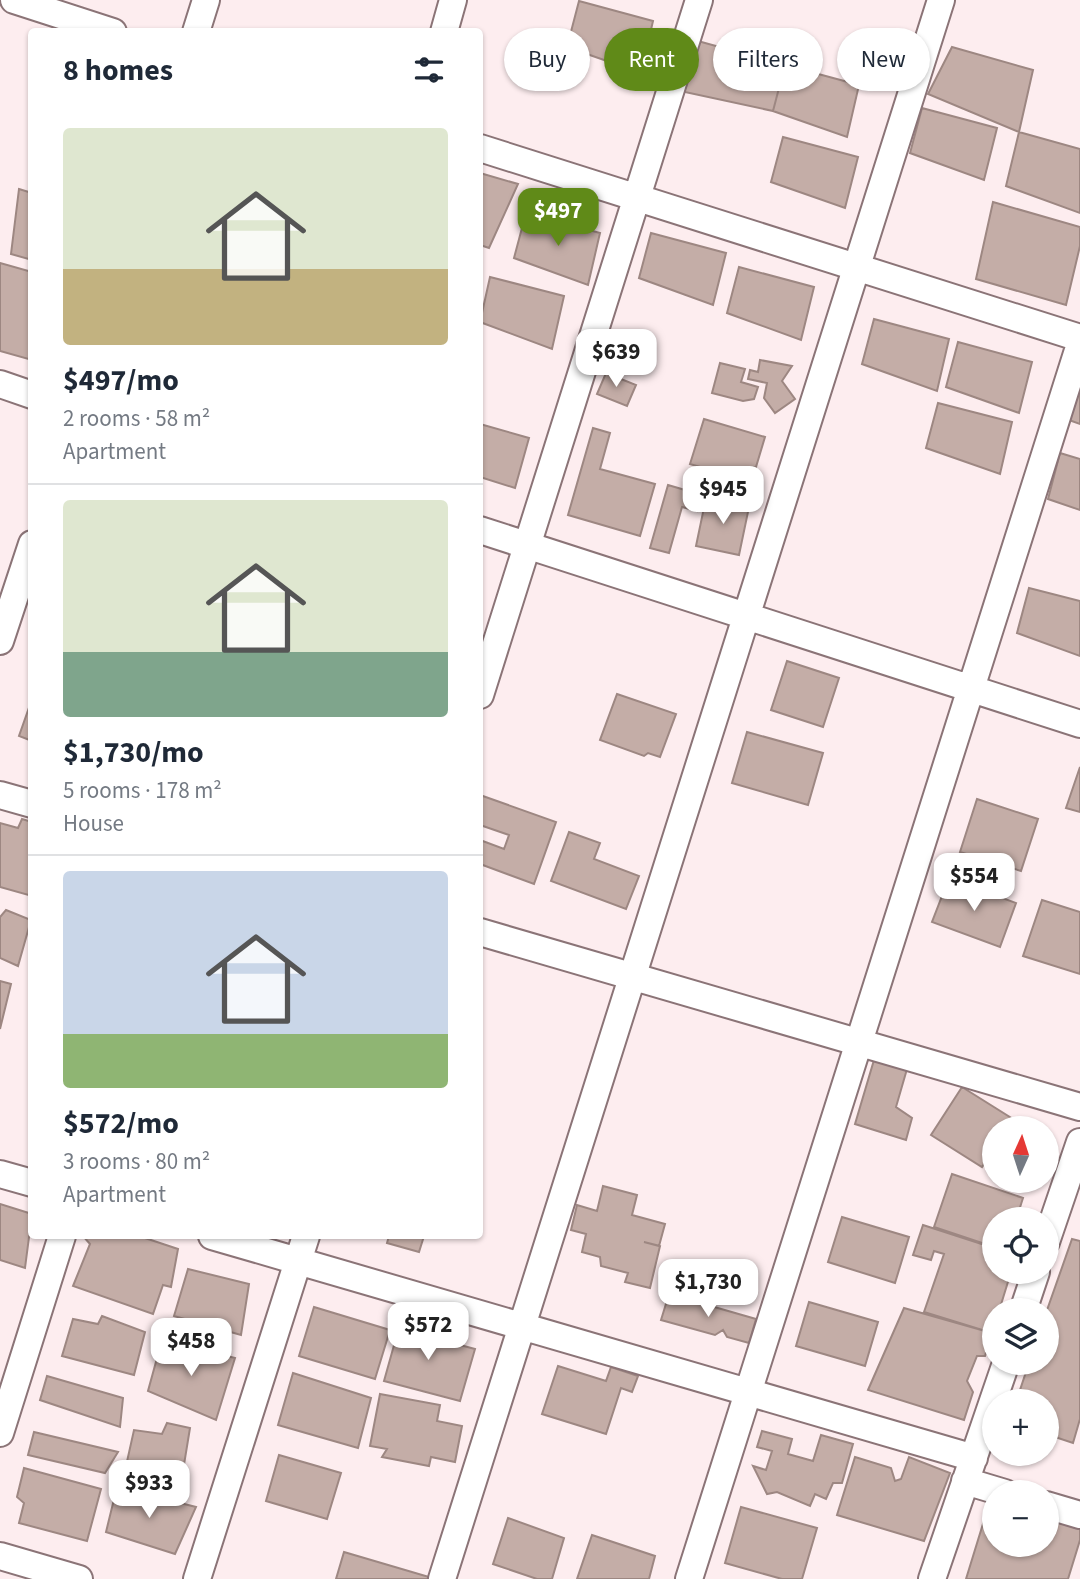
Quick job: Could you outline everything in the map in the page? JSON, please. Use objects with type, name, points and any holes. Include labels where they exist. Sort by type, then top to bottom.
[{"type":"street","points":[[14,0],[101,28]]},
{"type":"street","points":[[197,28],[206,0]]},
{"type":"street","points":[[444,28],[453,0]]},
{"type":"street","points":[[483,686],[699,0]]},
{"type":"street","points":[[442,1579],[941,0]]},
{"type":"street","points":[[483,149],[1080,338]]},
{"type":"street","points":[[690,1579],[1080,344]]},
{"type":"street","points":[[0,384],[28,394]]},
{"type":"street","points":[[483,531],[1080,724]]},
{"type":"street","points":[[0,641],[28,556]]},
{"type":"street","points":[[0,795],[28,803]]},
{"type":"street","points":[[483,933],[1080,1107]]},
{"type":"street","points":[[1058,1207],[1080,1142]]},
{"type":"street","points":[[0,1174],[28,1182]]},
{"type":"street","points":[[0,1433],[61,1239]]},
{"type":"street","points":[[222,1239],[748,1392],[969,1469],[986,1480]]},
{"type":"street","points":[[197,1579],[305,1239]]},
{"type":"street","points":[[932,1579],[1002,1375]]},
{"type":"street","points":[[1059,1509],[1080,1515]]},
{"type":"street","points":[[0,1556],[79,1579]]},
{"type":"building","points":[[579,1],[653,21],[651,28],[604,28],[604,60],[590,55],[590,28],[572,28]]},
{"type":"building","points":[[699,41],[713,45],[713,91],[778,91],[773,111],[680,91],[699,91]]},
{"type":"building","points":[[952,47],[1033,70],[1019,132],[928,94]]},
{"type":"building","points":[[823,75],[837,79],[837,91],[858,91],[847,137],[773,111],[778,91],[823,91]]},
{"type":"building","points":[[922,108],[997,128],[984,180],[910,153]]},
{"type":"building","points":[[1019,132],[1080,149],[1080,213],[1006,186]]},
{"type":"building","points":[[783,137],[858,157],[845,208],[771,182]]},
{"type":"building","points":[[483,174],[518,184],[489,248],[483,246]]},
{"type":"building","points":[[19,189],[28,192],[28,259],[11,254]]},
{"type":"building","points":[[993,202],[1080,227],[1080,246],[1066,305],[976,279]]},
{"type":"building","points":[[526,213],[600,233],[588,285],[514,258]]},
{"type":"building","points":[[651,233],[726,253],[713,305],[639,278]]},
{"type":"building","points":[[0,263],[28,271],[28,359],[0,351]]},
{"type":"building","points":[[739,267],[814,287],[801,340],[727,313]]},
{"type":"building","points":[[490,277],[564,296],[552,349],[483,323],[483,308]]},
{"type":"building","points":[[874,319],[949,339],[937,391],[862,364]]},
{"type":"building","points":[[958,342],[1032,362],[1019,413],[946,387]]},
{"type":"building","points":[[760,360],[792,366],[782,381],[795,399],[775,413],[764,398],[767,383],[748,379],[750,370],[758,372]]},
{"type":"building","points":[[720,363],[745,369],[741,382],[758,387],[754,399],[743,401],[712,393]]},
{"type":"building","points":[[606,373],[636,385],[627,406],[597,394]]},
{"type":"building","points":[[1080,379],[1080,424],[1069,420]]},
{"type":"building","points":[[938,403],[1012,422],[1000,474],[926,448]]},
{"type":"building","points":[[704,419],[765,437],[756,467],[741,467],[737,478],[690,464]]},
{"type":"building","points":[[483,425],[529,438],[515,488],[483,478]]},
{"type":"building","points":[[593,428],[610,433],[600,469],[655,484],[640,536],[568,515]]},
{"type":"building","points":[[1060,453],[1080,459],[1080,510],[1048,499]]},
{"type":"building","points":[[668,485],[702,495],[697,511],[682,507],[669,553],[650,548]]},
{"type":"building","points":[[706,498],[749,507],[739,555],[696,546]]},
{"type":"building","points":[[1029,588],[1080,601],[1080,656],[1017,633]]},
{"type":"building","points":[[787,661],[839,678],[823,727],[771,710]]},
{"type":"building","points":[[617,694],[676,714],[660,757],[648,753],[644,756],[600,740]]},
{"type":"building","points":[[28,710],[28,739],[19,736]]},
{"type":"building","points":[[747,732],[823,753],[808,805],[732,783]]},
{"type":"building","points":[[1080,767],[1080,812],[1066,808]]},
{"type":"building","points":[[483,796],[556,822],[534,884],[483,865],[483,841],[504,849],[509,835],[483,826]]},
{"type":"building","points":[[977,799],[1038,819],[1021,871],[960,852]]},
{"type":"building","points":[[22,819],[28,821],[28,895],[0,887],[0,823],[18,828]]},
{"type":"building","points":[[569,832],[600,843],[594,859],[639,876],[626,909],[551,881]]},
{"type":"building","points":[[949,878],[1016,903],[1000,947],[932,922]]},
{"type":"building","points":[[1042,900],[1080,912],[1080,974],[1023,956]]},
{"type":"building","points":[[6,910],[28,919],[28,931],[18,966],[0,958],[0,917]]},
{"type":"building","points":[[0,981],[11,984],[0,1029]]},
{"type":"building","points":[[874,1060],[907,1069],[896,1107],[912,1118],[906,1140],[855,1124]]},
{"type":"building","points":[[962,1087],[1008,1116],[982,1116],[982,1167],[931,1135]]},
{"type":"building","points":[[952,1174],[982,1184],[982,1194],[1011,1194],[1023,1198],[1020,1207],[982,1207],[982,1243],[934,1227]]},
{"type":"building","points":[[603,1186],[637,1195],[632,1215],[665,1224],[650,1288],[625,1282],[628,1273],[601,1266],[600,1257],[582,1252],[586,1234],[571,1230],[577,1205],[597,1211]]},
{"type":"building","points":[[0,1204],[28,1213],[29,1239],[25,1268],[0,1260]]},
{"type":"building","points":[[842,1217],[909,1237],[895,1283],[828,1262]]},
{"type":"building","points":[[923,1225],[982,1244],[982,1284],[1007,1284],[1003,1298],[982,1298],[982,1330],[924,1312],[944,1254],[934,1251],[931,1260],[913,1255]]},
{"type":"building","points":[[86,1239],[148,1239],[178,1249],[171,1287],[163,1285],[153,1314],[73,1286],[90,1244]]},
{"type":"building","points":[[388,1239],[423,1239],[419,1252],[387,1243]]},
{"type":"building","points":[[1072,1239],[1080,1241],[1080,1419],[1073,1443],[1059,1438],[1059,1389],[1020,1389],[1025,1375],[1059,1375],[1059,1298],[1051,1298],[1056,1284],[1059,1284],[1059,1276]]},
{"type":"building","points":[[188,1269],[249,1284],[241,1335],[174,1316]]},
{"type":"building","points":[[669,1294],[756,1319],[749,1343],[727,1337],[723,1330],[715,1335],[661,1320]]},
{"type":"building","points":[[809,1302],[878,1322],[865,1366],[796,1346]]},
{"type":"building","points":[[314,1307],[390,1330],[375,1379],[299,1356]]},
{"type":"building","points":[[904,1308],[982,1330],[982,1356],[977,1356],[967,1381],[973,1392],[964,1420],[868,1390]]},
{"type":"building","points":[[403,1313],[423,1319],[419,1334],[475,1349],[460,1401],[384,1381]]},
{"type":"building","points":[[102,1316],[145,1332],[134,1375],[62,1356],[73,1319],[98,1324]]},
{"type":"building","points":[[162,1340],[235,1358],[216,1420],[148,1391]]},
{"type":"building","points":[[558,1366],[606,1381],[611,1367],[638,1376],[632,1392],[621,1388],[606,1434],[542,1414]]},
{"type":"building","points":[[293,1373],[371,1398],[358,1448],[278,1425]]},
{"type":"building","points":[[47,1376],[123,1398],[120,1427],[40,1400]]},
{"type":"building","points":[[380,1394],[440,1405],[437,1421],[462,1426],[455,1462],[431,1457],[429,1466],[382,1457],[387,1449],[370,1446]]},
{"type":"building","points":[[167,1423],[190,1428],[181,1483],[126,1466],[134,1430],[162,1434]]},
{"type":"building","points":[[762,1431],[792,1439],[788,1454],[813,1461],[821,1435],[853,1444],[842,1483],[833,1483],[826,1499],[815,1494],[810,1506],[777,1492],[767,1494],[753,1466],[766,1470],[772,1451],[757,1447]]},
{"type":"building","points":[[34,1432],[118,1452],[105,1473],[28,1455]]},
{"type":"building","points":[[279,1455],[341,1473],[327,1519],[266,1501]]},
{"type":"building","points":[[855,1457],[891,1468],[895,1481],[901,1479],[909,1457],[950,1473],[924,1541],[837,1515]]},
{"type":"building","points":[[24,1468],[101,1489],[87,1541],[19,1523],[24,1503],[17,1497]]},
{"type":"building","points":[[117,1487],[196,1507],[175,1554],[106,1532]]},
{"type":"building","points":[[741,1507],[817,1528],[802,1579],[782,1579],[725,1563]]},
{"type":"building","points":[[508,1518],[564,1538],[552,1579],[537,1579],[493,1564]]},
{"type":"building","points":[[1059,1523],[1080,1529],[1080,1540],[1068,1579],[966,1579],[982,1527],[982,1557],[1059,1557]]},
{"type":"building","points":[[592,1535],[655,1556],[649,1579],[577,1579]]},
{"type":"building","points":[[344,1552],[429,1577],[429,1579],[336,1579]]}]
